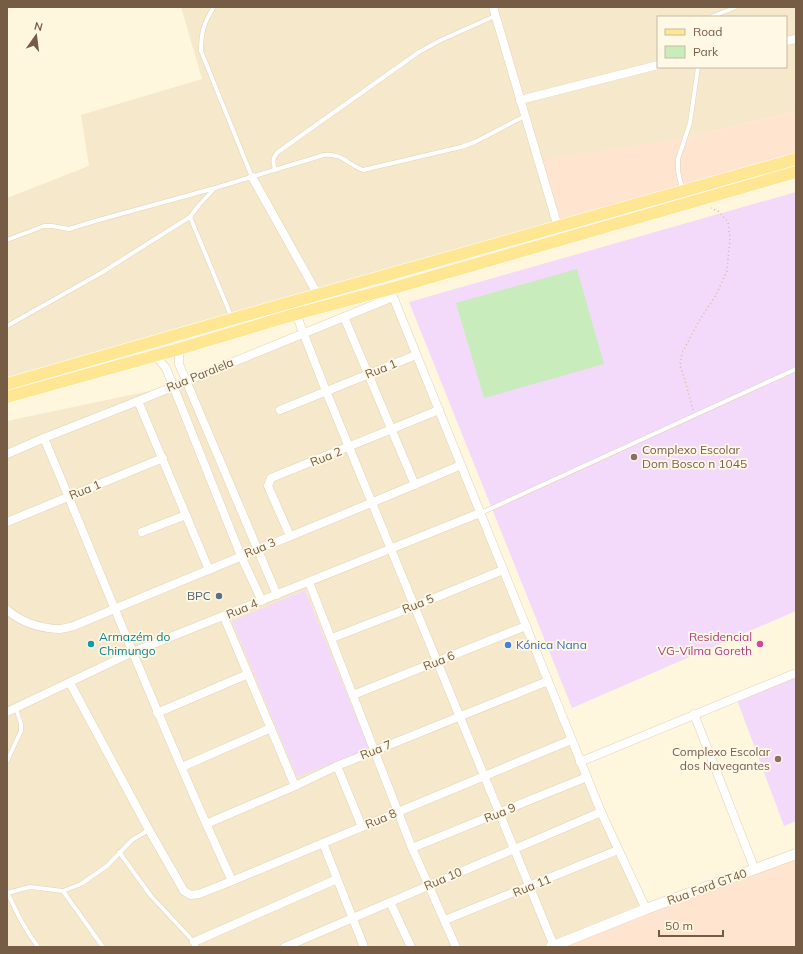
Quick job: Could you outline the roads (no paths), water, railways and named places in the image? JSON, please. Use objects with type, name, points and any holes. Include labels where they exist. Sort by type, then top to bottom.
[{"type":"main road","points":[[7,384],[796,159]]},
{"type":"main road","points":[[7,397],[179,349],[296,314],[391,293],[696,200],[796,172]]},
{"type":"street","points":[[492,7],[558,227]]},
{"type":"street","points":[[520,100],[657,65]]},
{"type":"street","points":[[252,177],[318,295]]},
{"type":"street","points":[[391,293],[580,762],[618,850],[646,909]]},
{"type":"street","name":"Rua Paralela","points":[[7,454],[344,317],[391,293]]},
{"type":"street","points":[[296,314],[326,391],[530,887],[558,946]]},
{"type":"street","points":[[344,317],[415,485]]},
{"type":"street","points":[[179,349],[178,364],[277,595]]},
{"type":"street","points":[[155,355],[166,368],[241,556],[262,601]]},
{"type":"street","name":"Rua 1","points":[[280,410],[416,355]]},
{"type":"street","points":[[138,401],[209,570]]},
{"type":"street","name":"Rua 2","points":[[290,536],[268,486],[271,478],[439,410]]},
{"type":"street","points":[[44,438],[157,713],[232,881]]},
{"type":"street","name":"Rua 1","points":[[7,522],[163,458]]},
{"type":"street","name":"Rua 3","points":[[7,610],[16,618],[36,625],[59,629],[74,626],[461,465]]},
{"type":"street","name":"Rua 4","points":[[7,712],[133,652],[224,617],[480,513]]},
{"type":"street","points":[[142,532],[186,515]]},
{"type":"street","name":"Rua 5","points":[[332,638],[503,570]]},
{"type":"street","points":[[309,582],[332,638],[412,848],[456,947]]},
{"type":"street","points":[[224,617],[295,786]]},
{"type":"street","name":"Rua 6","points":[[353,694],[438,662],[526,626]]},
{"type":"street","points":[[580,762],[796,673]]},
{"type":"street","points":[[157,713],[248,674]]},
{"type":"street","name":"Rua 7","points":[[206,824],[295,786],[337,766],[548,681]]},
{"type":"street","points":[[70,683],[149,830]]},
{"type":"street","points":[[694,714],[755,870]]},
{"type":"street","points":[[182,767],[271,728]]},
{"type":"street","name":"Rua 8","points":[[149,830],[184,891],[191,895],[199,894],[571,740]]},
{"type":"street","points":[[337,766],[362,827]]},
{"type":"street","name":"Rua 9","points":[[412,848],[587,777]]},
{"type":"street","name":"Rua 10","points":[[285,947],[601,812]]},
{"type":"street","points":[[324,843],[364,947]]},
{"type":"street","name":"Rua 11","points":[[445,920],[530,887],[618,850]]},
{"type":"street","name":"Rua Ford GT40","points":[[558,946],[646,909],[796,854]]},
{"type":"street","points":[[195,944],[337,879]]},
{"type":"street","points":[[390,902],[411,947]]},
{"type":"lane","points":[[214,7],[208,16],[201,36],[202,51],[252,177]]},
{"type":"lane","points":[[714,16],[736,7]]},
{"type":"lane","points":[[275,170],[273,160],[278,152],[419,52],[441,40],[495,16]]},
{"type":"lane","points":[[683,192],[678,171],[678,159],[690,122],[698,68]]},
{"type":"lane","points":[[7,240],[44,226],[69,229],[215,188],[324,154],[333,154],[343,158],[354,167],[363,170],[375,168],[461,147],[475,142],[525,116]]},
{"type":"lane","points":[[7,326],[101,273],[190,217],[215,188]]},
{"type":"lane","points":[[190,217],[232,319]]},
{"type":"lane","points":[[480,513],[796,370]]},
{"type":"lane","points":[[7,761],[21,731],[21,724],[16,708]]},
{"type":"lane","points":[[38,947],[17,915],[7,892],[30,887],[64,891],[81,884],[112,862],[119,852],[132,840],[149,830]]},
{"type":"lane","points":[[119,852],[151,896],[195,944]]},
{"type":"lane","points":[[64,891],[103,947]]},
{"type":"place","name":"Complexo Escolar Dom Bosco n 1045","points":[[634,457]]},
{"type":"place","name":"BPC","points":[[219,596]]},
{"type":"place","name":"Armazém do Chimungo","points":[[91,644]]},
{"type":"place","name":"Residencial VG-Vilma Goreth","points":[[760,644]]},
{"type":"place","name":"Kónica Nana","points":[[508,645]]},
{"type":"place","name":"Complexo Escolar dos Navegantes","points":[[778,759]]}]
